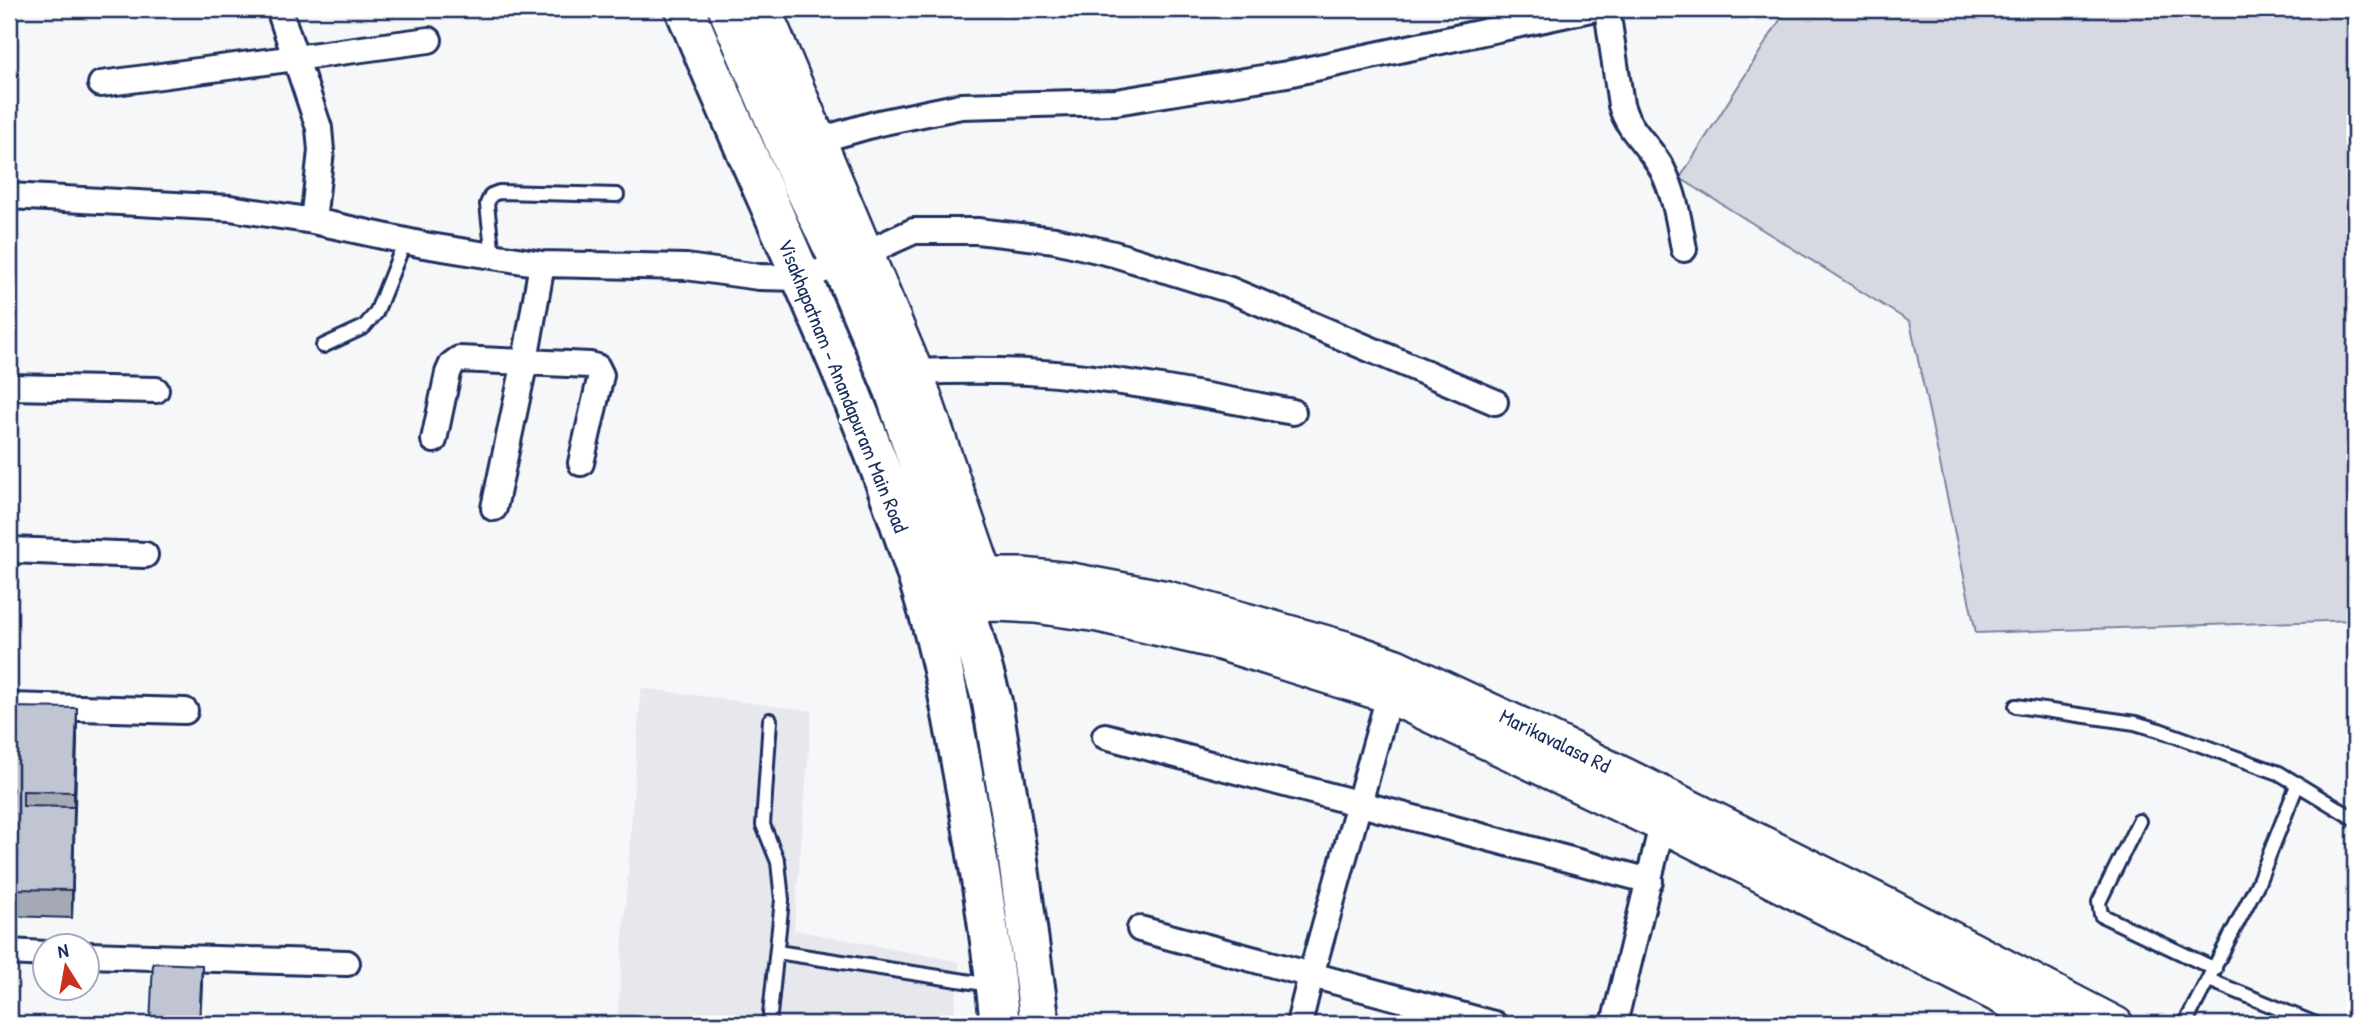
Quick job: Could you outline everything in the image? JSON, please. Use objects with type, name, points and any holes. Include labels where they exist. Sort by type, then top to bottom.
[{"type":"main road","name":"Visakhapatnam - Anandapuram Main Road","points":[[685,9],[802,278],[883,476],[926,603],[951,708],[977,848],[1000,1024]]},
{"type":"main road","name":"Visakhapatnam - Anandapuram Main Road","points":[[728,9],[800,179],[853,259],[898,401],[975,590],[1017,853],[1040,1024]]},
{"type":"street","points":[[279,9],[312,102],[320,139],[313,221]]},
{"type":"street","points":[[764,9],[819,140],[853,259],[916,372],[975,590]]},
{"type":"street","points":[[819,140],[879,123],[961,106],[1116,102],[1273,76],[1591,9]]},
{"type":"street","points":[[1607,9],[1620,105],[1625,120],[1662,168],[1672,194],[1684,249]]},
{"type":"street","points":[[101,84],[429,40]]},
{"type":"street","points":[[9,196],[230,208],[542,264],[686,267],[760,277],[802,278],[914,232],[977,231],[1067,243],[1114,254],[1230,290],[1495,402]]},
{"type":"street","points":[[494,508],[542,264]]},
{"type":"street","points":[[434,440],[452,364],[459,359],[590,365],[597,368],[601,375],[581,463]]},
{"type":"street","points":[[916,372],[975,370],[1063,374],[1188,391],[1293,412]]},
{"type":"street","points":[[9,387],[156,390]]},
{"type":"street","points":[[9,550],[145,555]]},
{"type":"street","name":"Marikavalasa Rd","points":[[975,590],[1071,580],[1167,597],[1345,648],[1396,666],[1680,802],[2116,1024]]},
{"type":"street","name":"Marikavalasa Rd","points":[[975,590],[1035,606],[1098,615],[1217,642],[1389,696],[1662,825],[2054,1024]]},
{"type":"street","points":[[1300,1024],[1311,975],[1389,696]]},
{"type":"street","points":[[9,706],[186,711]]},
{"type":"street","points":[[1105,736],[1650,881]]},
{"type":"street","points":[[1614,1024],[1662,825]]},
{"type":"street","points":[[1140,929],[1494,1024]]},
{"type":"street","points":[[9,953],[32,954]]},
{"type":"street","points":[[102,955],[347,963]]},
{"type":"lane","points":[[493,257],[487,204],[491,195],[499,192],[617,195]]},
{"type":"lane","points":[[323,346],[364,327],[376,313],[405,241]]},
{"type":"lane","points":[[2015,706],[2135,723],[2279,773],[2355,819]]},
{"type":"lane","points":[[769,1024],[782,900],[778,862],[763,825],[770,720]]},
{"type":"lane","points":[[2185,1024],[2258,883],[2298,783]]},
{"type":"lane","points":[[2139,821],[2099,902],[2101,915],[2212,974],[2316,1024]]},
{"type":"lane","points":[[777,952],[996,986]]},
{"type":"shaded area","points":[[1787,9],[2355,9],[2355,620],[1976,633],[1910,322],[1680,178]]},
{"type":"shaded area","points":[[641,688],[812,711],[794,930],[960,962],[953,1024],[617,1024]]},
{"type":"building","points":[[9,707],[77,708],[74,792],[23,791],[23,806],[74,807],[72,890],[9,889],[9,806],[13,806],[13,789],[9,789]]},
{"type":"building","points":[[153,963],[202,965],[199,1024],[150,1024]]}]
